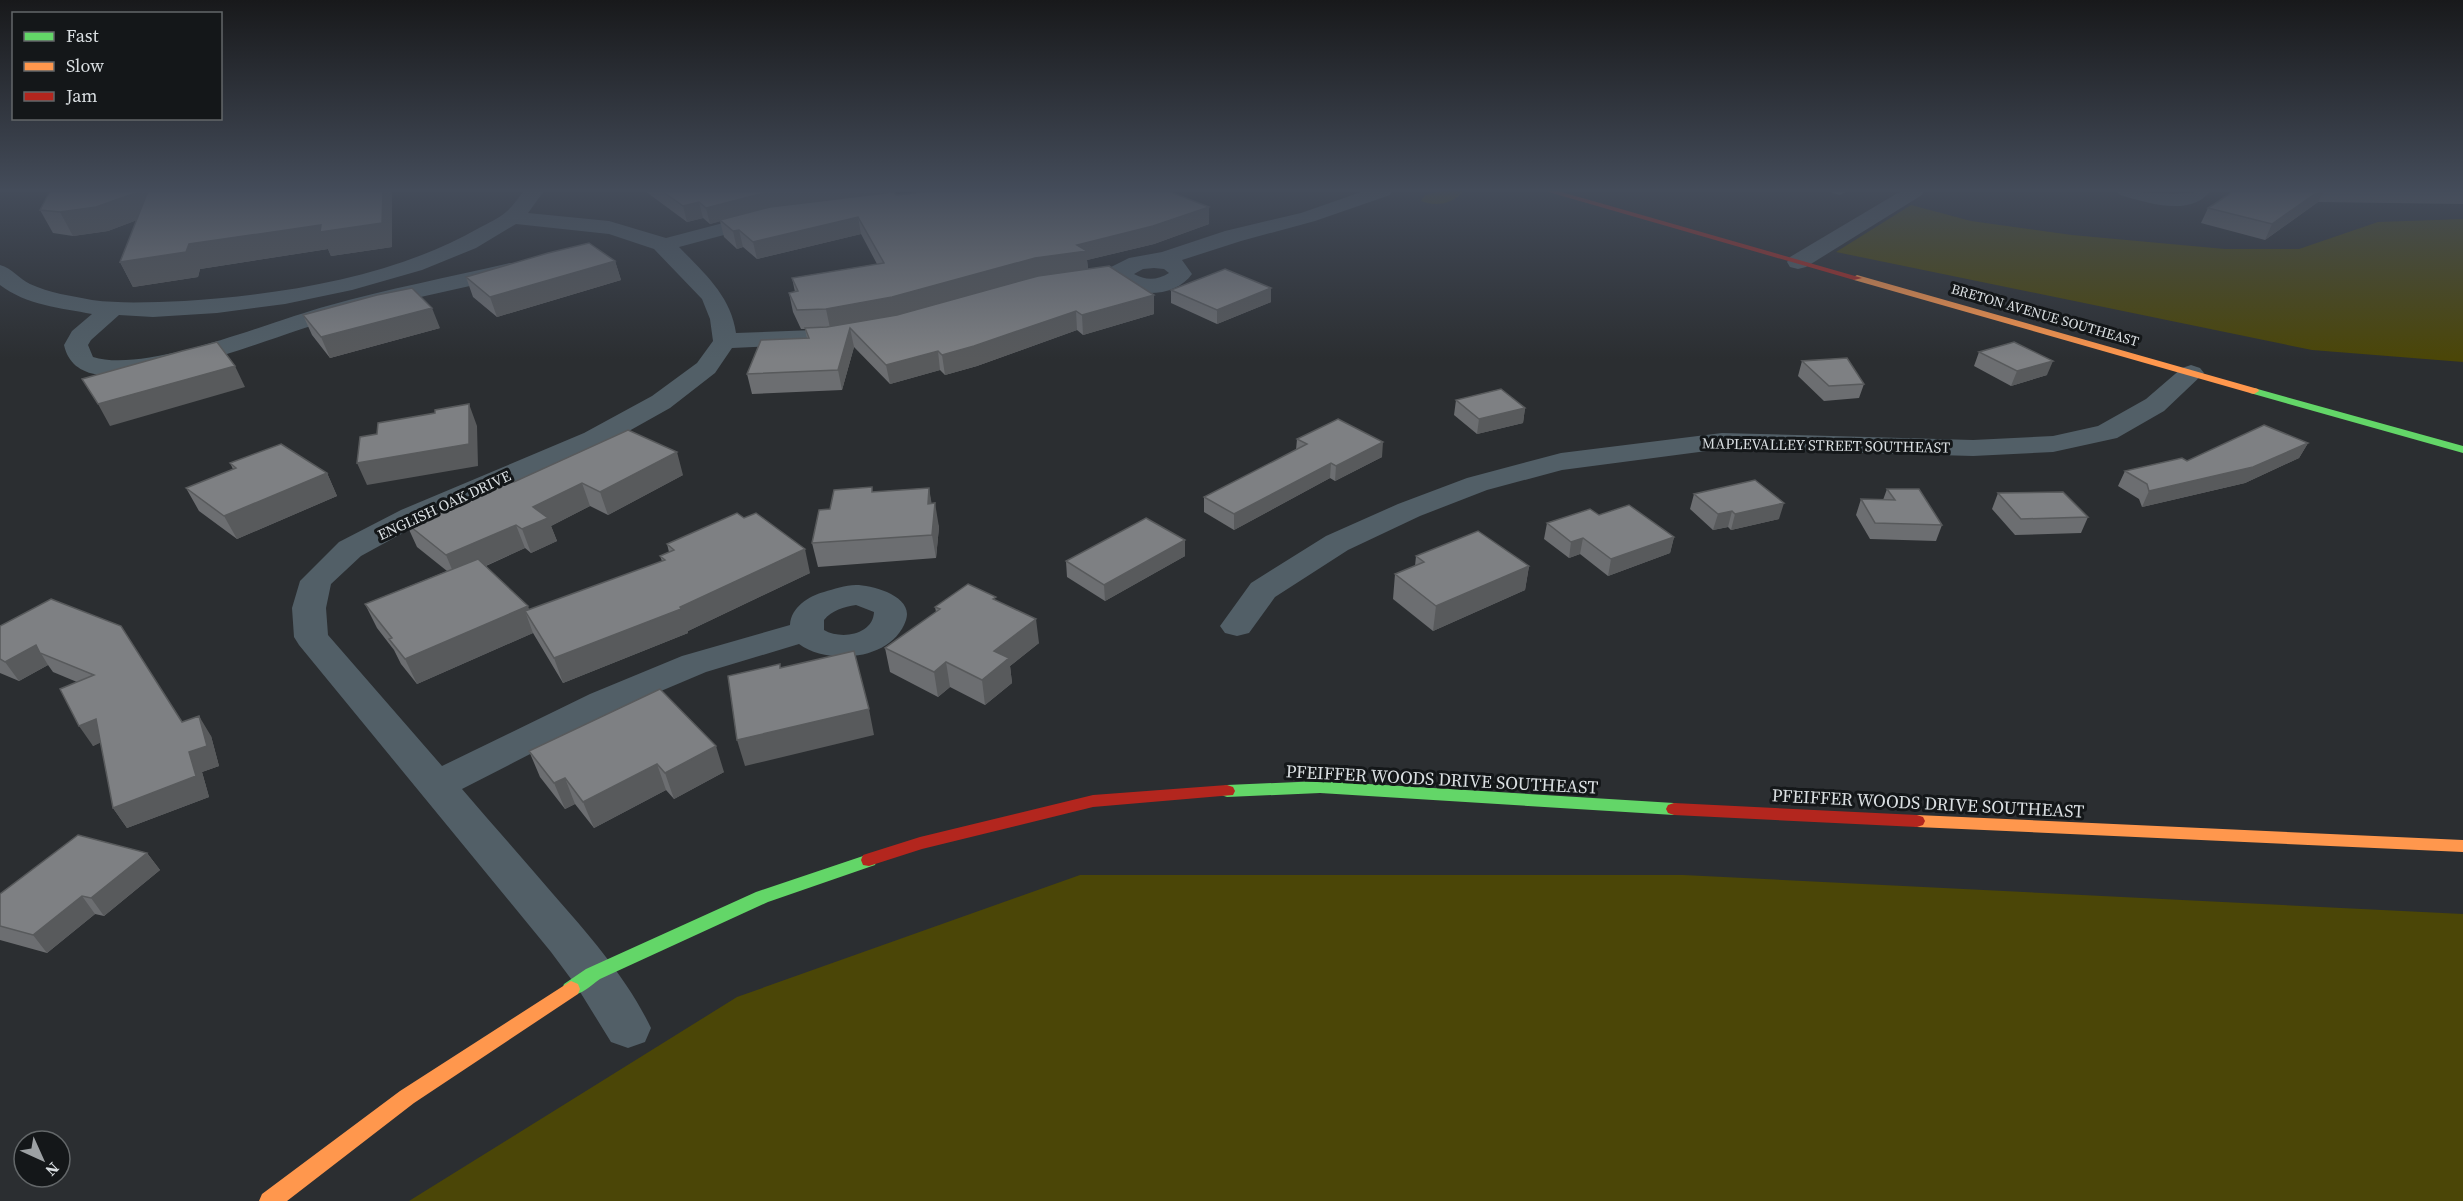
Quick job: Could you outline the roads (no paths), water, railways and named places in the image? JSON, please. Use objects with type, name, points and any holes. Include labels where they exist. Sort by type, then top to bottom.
[{"type":"street","points":[[0,272],[6,280],[31,293],[68,304],[111,310],[181,309],[234,304],[327,288],[385,273],[458,247]]},
{"type":"street","points":[[665,247],[705,287],[722,310],[725,341],[830,337],[865,331]]},
{"type":"street","points":[[1127,276],[1137,263],[1168,260],[1203,247]]},
{"type":"street","name":"BRETON AVENUE SOUTHEAST","points":[[1746,247],[2463,450]]},
{"type":"street","points":[[1798,262],[1823,247]]},
{"type":"street","points":[[1057,283],[1127,276],[1156,285],[1173,281],[1181,274],[1178,267],[1168,260]]},
{"type":"street","points":[[111,310],[81,336],[76,345],[78,354],[84,362],[99,367],[141,366],[174,362],[334,311],[465,282],[531,263]]},
{"type":"street","name":"ENGLISH OAK DRIVE","points":[[628,1028],[593,974],[311,637],[309,608],[316,581],[350,549],[412,516],[594,439],[661,402],[706,368],[725,341]]},
{"type":"street","name":"MAPLEVALLEY STREET SOUTHEAST","points":[[1238,626],[1263,590],[1337,543],[1409,510],[1477,484],[1561,462],[1648,448],[1722,441],[1973,448],[2053,444],[2107,432],[2156,405],[2191,373]]},
{"type":"street","points":[[435,786],[603,702],[694,664],[807,631]]},
{"type":"street","name":"PFEIFFER WOODS DRIVE SOUTHEAST","points":[[270,1201],[407,1097],[593,974],[762,897],[920,843],[1093,801],[1209,792],[1320,787],[1797,816],[2463,846]]}]
